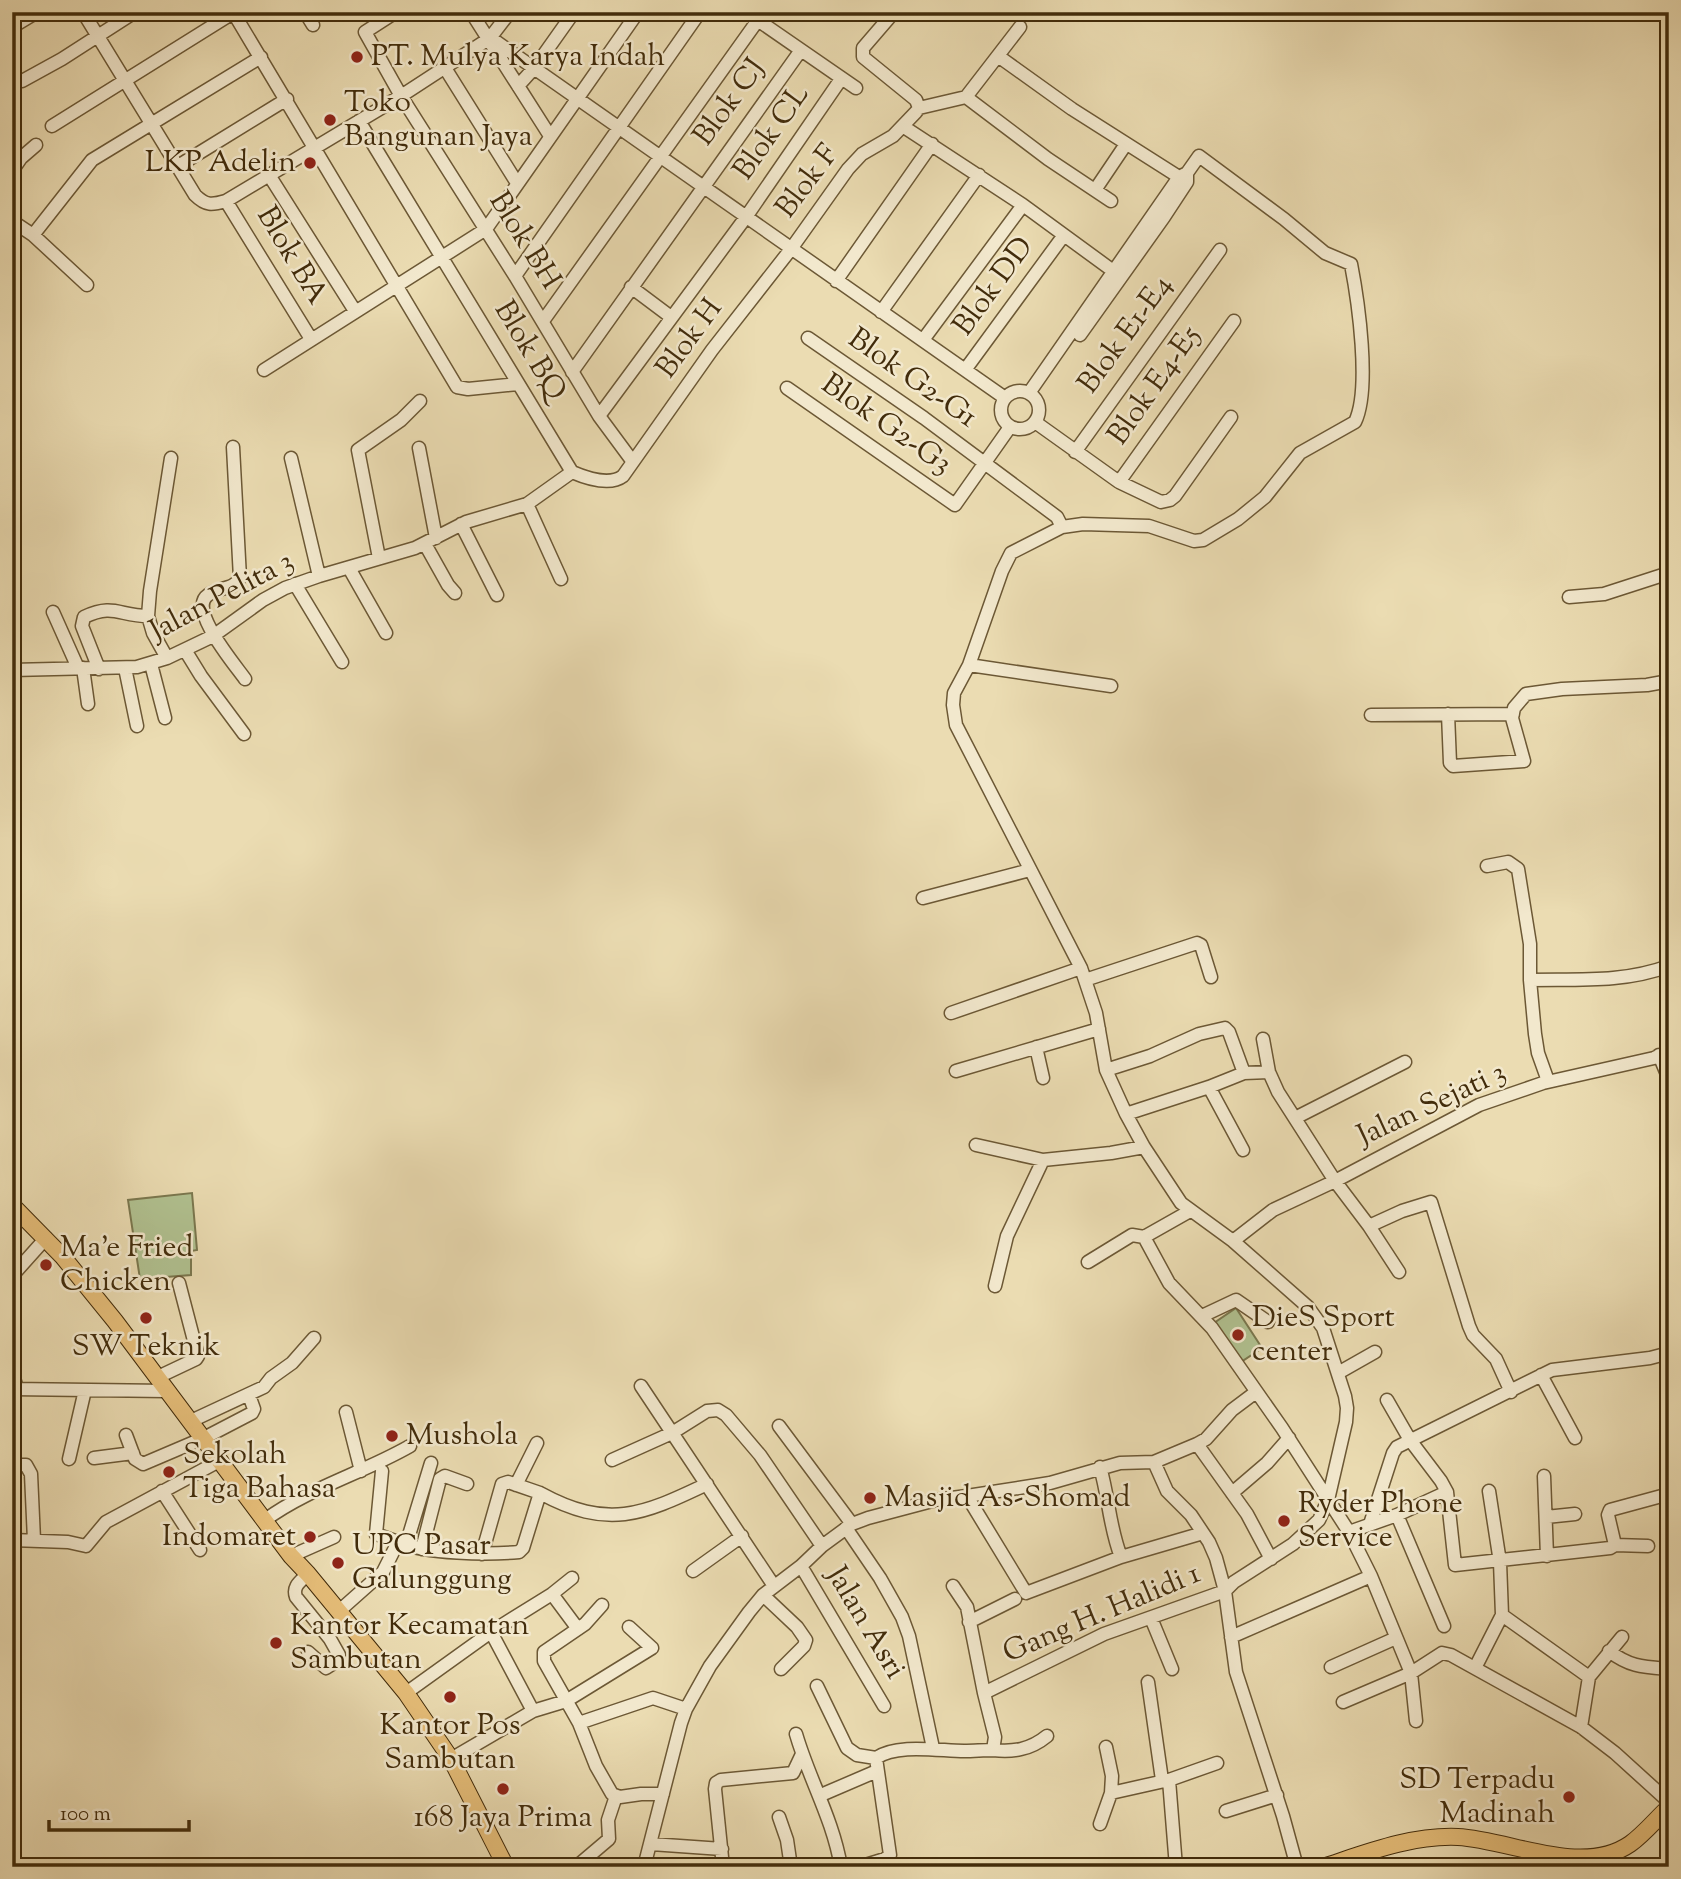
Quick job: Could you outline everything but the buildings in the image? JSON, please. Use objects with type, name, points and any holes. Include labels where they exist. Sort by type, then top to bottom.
[{"type":"main road","points":[[13,1206],[63,1256],[191,1420],[291,1556],[309,1574],[406,1693],[451,1759],[499,1864]]},
{"type":"main road","points":[[1322,1867],[1392,1845],[1441,1838],[1478,1839],[1578,1863],[1609,1854],[1633,1843],[1669,1807]]},
{"type":"street","points":[[12,27],[37,12]]},
{"type":"street","points":[[83,12],[195,195],[212,205],[226,201],[490,39],[510,12]]},
{"type":"street","points":[[22,81],[135,12]]},
{"type":"street","points":[[52,126],[233,12],[457,387],[468,389],[518,384]]},
{"type":"street","points":[[304,12],[313,25]]},
{"type":"street","name":"Blok BH","points":[[396,12],[365,32],[401,96],[543,321],[599,416],[634,462]]},
{"type":"street","points":[[471,12],[550,136]]},
{"type":"street","points":[[518,86],[574,12]]},
{"type":"street","points":[[264,370],[486,229],[638,12]]},
{"type":"street","points":[[515,276],[700,12]]},
{"type":"street","points":[[746,12],[856,88]]},
{"type":"street","points":[[894,12],[863,48],[863,57],[916,100],[919,108],[968,101],[1111,201]]},
{"type":"street","points":[[543,321],[758,20]]},
{"type":"street","points":[[968,101],[967,93],[1020,27]]},
{"type":"street","points":[[490,39],[535,67],[1005,398]]},
{"type":"street","name":"Blok CJ","points":[[572,372],[801,50]]},
{"type":"street","points":[[998,56],[1126,144],[1183,175]]},
{"type":"street","points":[[33,235],[91,161],[261,57]]},
{"type":"street","points":[[445,68],[517,183]]},
{"type":"street","name":"Blok CL","points":[[599,416],[746,216],[841,79]]},
{"type":"street","points":[[178,166],[287,99]]},
{"type":"street","name":"Blok F","points":[[791,249],[848,169],[862,154],[904,127],[919,108]]},
{"type":"street","name":"Blok BQ","points":[[359,121],[572,472]]},
{"type":"street","points":[[904,127],[1023,205],[1118,274]]},
{"type":"street","points":[[836,281],[932,144]]},
{"type":"street","points":[[1095,190],[1126,144]]},
{"type":"street","points":[[12,171],[21,158],[36,145]]},
{"type":"street","points":[[1032,396],[1118,274],[1183,175],[1199,156],[1325,253],[1351,264],[1363,381],[1359,414],[1349,427],[1300,453],[1265,497],[1238,519],[1203,540],[1194,541],[1149,526],[1083,524],[1062,527]]},
{"type":"street","points":[[269,175],[355,311]]},
{"type":"street","points":[[881,312],[979,175]]},
{"type":"street","name":"Blok BA","points":[[226,201],[310,340]]},
{"type":"street","points":[[923,340],[1023,205]]},
{"type":"street","points":[[15,228],[33,235],[87,285]]},
{"type":"street","name":"Blok DD","points":[[965,370],[1063,235]]},
{"type":"street","name":"Blok H","points":[[634,462],[712,350],[791,249]]},
{"type":"street","name":"Blok E1-E4","points":[[1075,452],[1220,250]]},
{"type":"street","points":[[631,288],[671,317]]},
{"type":"street","name":"Blok E4-E5","points":[[1119,482],[1234,321]]},
{"type":"street","name":"Blok G2-G1","points":[[808,338],[985,463],[1057,517],[1062,527]]},
{"type":"street","name":"Blok G2-G3","points":[[787,388],[955,505],[985,463]]},
{"type":"street","points":[[1020,391],[1032,396],[1039,412],[1035,422],[1022,429],[1010,427],[1001,412],[1005,398],[1012,392],[1020,391]]},
{"type":"street","points":[[379,558],[358,450],[401,420],[420,401]]},
{"type":"street","points":[[1035,422],[1119,482],[1161,502],[1175,496],[1231,417]]},
{"type":"street","points":[[985,463],[1010,427]]},
{"type":"street","points":[[233,447],[241,572],[239,581],[235,584],[207,595],[203,607],[212,636],[246,679]]},
{"type":"street","points":[[419,449],[431,541],[448,584],[455,593]]},
{"type":"street","points":[[167,658],[153,633],[148,615],[171,458]]},
{"type":"street","points":[[291,458],[319,576]]},
{"type":"street","points":[[561,579],[527,504],[572,472],[615,481],[624,476],[634,462]]},
{"type":"street","name":"Jalan Pelita 3","points":[[12,670],[125,668],[151,664],[212,636],[263,600],[295,584],[431,541],[480,516],[527,504]]},
{"type":"street","points":[[461,524],[498,595]]},
{"type":"street","name":"Gang H. Halidi 1","points":[[993,1750],[995,1737],[984,1693],[1076,1647],[1226,1591],[1234,1582],[1271,1559],[1312,1528],[1325,1510],[1328,1500],[1347,1408],[1323,1328],[1308,1307],[1233,1241],[1191,1211],[1171,1191],[1144,1147],[1106,1070],[1096,1013],[1083,974],[956,724],[954,694],[969,665],[1008,557],[1062,527]]},
{"type":"street","points":[[349,568],[386,633]]},
{"type":"street","points":[[1569,597],[1604,594],[1669,573]]},
{"type":"street","points":[[295,584],[342,662]]},
{"type":"street","points":[[99,668],[82,626],[84,617],[112,609],[131,616],[148,615]]},
{"type":"street","points":[[53,612],[81,668],[88,704]]},
{"type":"street","points":[[186,650],[201,676],[244,734]]},
{"type":"street","points":[[151,664],[164,718]]},
{"type":"street","points":[[969,665],[1111,686]]},
{"type":"street","points":[[125,668],[136,726]]},
{"type":"street","points":[[1448,714],[1450,763],[1453,766],[1524,761],[1513,714],[1514,708],[1526,694],[1669,681]]},
{"type":"street","points":[[1371,715],[1513,714]]},
{"type":"street","points":[[1487,866],[1508,862],[1518,869],[1530,944],[1530,980],[1538,1053],[1548,1082]]},
{"type":"street","points":[[923,898],[1030,870]]},
{"type":"street","points":[[951,1013],[1197,943],[1201,945],[1211,977]]},
{"type":"street","points":[[1530,980],[1621,979],[1648,974],[1669,966]]},
{"type":"street","points":[[1106,1070],[1150,1056],[1199,1034],[1225,1028],[1229,1032],[1244,1073]]},
{"type":"street","points":[[956,1071],[1099,1029]]},
{"type":"street","points":[[1264,1039],[1269,1072],[1295,1118],[1335,1181],[1399,1272]]},
{"type":"street","points":[[1036,1047],[1043,1078]]},
{"type":"street","points":[[1664,1053],[1669,1079]]},
{"type":"street","name":"Jalan Sejati 3","points":[[1233,1241],[1273,1209],[1335,1181],[1479,1105],[1548,1082],[1664,1053]]},
{"type":"street","points":[[1295,1118],[1405,1062]]},
{"type":"street","points":[[1126,1114],[1244,1073],[1269,1072]]},
{"type":"street","points":[[1209,1087],[1243,1150]]},
{"type":"street","points":[[976,1145],[1044,1160],[1144,1147]]},
{"type":"street","points":[[995,1286],[1007,1236],[1044,1160]]},
{"type":"street","points":[[1369,1226],[1430,1202],[1468,1326],[1496,1359],[1511,1392]]},
{"type":"street","points":[[1088,1262],[1132,1235],[1144,1237],[1191,1211]]},
{"type":"street","points":[[1144,1237],[1169,1283],[1180,1297],[1202,1316],[1289,1438],[1349,1532],[1371,1576],[1411,1673],[1416,1721]]},
{"type":"street","points":[[12,1276],[46,1238]]},
{"type":"street","points":[[12,1372],[15,1389],[85,1390],[163,1384],[198,1356],[179,1283]]},
{"type":"street","points":[[1202,1316],[1236,1300],[1243,1302],[1268,1322]]},
{"type":"street","points":[[191,1420],[264,1387],[271,1378],[292,1363],[314,1338]]},
{"type":"street","points":[[1338,1373],[1375,1352]]},
{"type":"street","points":[[1370,1524],[1393,1452],[1397,1447],[1559,1368],[1615,1363],[1669,1353]]},
{"type":"street","points":[[1541,1375],[1575,1438]]},
{"type":"street","points":[[641,1386],[774,1586]]},
{"type":"street","points":[[69,1460],[85,1390]]},
{"type":"street","points":[[644,1867],[686,1709],[710,1667],[763,1595],[801,1566],[822,1545],[849,1526],[884,1513],[964,1496],[1050,1483],[1120,1463],[1154,1462],[1197,1444],[1215,1431],[1233,1410],[1255,1392]]},
{"type":"street","points":[[126,1435],[137,1461],[143,1464],[204,1438],[252,1413],[254,1409],[249,1395]]},
{"type":"street","points":[[1387,1400],[1410,1440],[1447,1492],[1455,1565],[1500,1562],[1610,1548],[1615,1545],[1648,1546]]},
{"type":"street","points":[[612,1460],[672,1433],[707,1411],[718,1410],[726,1415],[760,1455],[822,1545]]},
{"type":"street","points":[[346,1412],[361,1471]]},
{"type":"street","points":[[779,1426],[823,1484],[902,1617],[909,1636],[933,1748]]},
{"type":"street","points":[[1232,1493],[1267,1463],[1289,1438]]},
{"type":"street","points":[[516,1485],[537,1443]]},
{"type":"street","points":[[1197,1444],[1247,1514],[1271,1559]]},
{"type":"street","points":[[265,1520],[288,1504],[361,1471],[381,1469],[410,1446]]},
{"type":"street","points":[[94,1458],[133,1452]]},
{"type":"street","points":[[12,1540],[68,1542],[86,1546],[106,1522],[221,1460]]},
{"type":"street","points":[[1154,1462],[1167,1491],[1191,1515],[1216,1558],[1226,1591],[1236,1672],[1277,1795],[1297,1867]]},
{"type":"street","points":[[338,1612],[383,1572],[402,1544],[431,1463]]},
{"type":"street","points":[[12,1465],[26,1465],[31,1474],[34,1486],[34,1540]]},
{"type":"street","points":[[1100,1467],[1112,1535],[1121,1557]]},
{"type":"street","points":[[381,1469],[376,1534],[422,1549],[482,1554],[520,1551],[540,1493]]},
{"type":"street","points":[[422,1549],[440,1479],[445,1476],[467,1484]]},
{"type":"street","points":[[1544,1476],[1547,1556]]},
{"type":"street","points":[[482,1554],[500,1488],[506,1482],[584,1512],[601,1515],[646,1511],[707,1484]]},
{"type":"street","points":[[162,1491],[200,1550]]},
{"type":"street","points":[[1475,1668],[1502,1615],[1500,1562],[1489,1491]]},
{"type":"street","points":[[1349,1532],[1398,1515],[1447,1492]]},
{"type":"street","points":[[1615,1545],[1608,1515],[1610,1510],[1669,1494]]},
{"type":"street","points":[[964,1496],[1021,1596]]},
{"type":"street","points":[[1546,1517],[1575,1514]]},
{"type":"street","points":[[1398,1515],[1444,1626]]},
{"type":"street","points":[[969,1622],[1021,1596],[1121,1557],[1203,1533]]},
{"type":"street","points":[[692,1571],[742,1536]]},
{"type":"street","points":[[291,1556],[334,1537]]},
{"type":"street","name":"Jalan Asri","points":[[801,1566],[884,1706]]},
{"type":"street","points":[[308,1652],[327,1668],[337,1661],[339,1655],[330,1639],[296,1597],[296,1587],[309,1574]]},
{"type":"street","points":[[1231,1637],[1371,1576]]},
{"type":"street","points":[[406,1693],[572,1578]]},
{"type":"street","points":[[953,1586],[967,1607],[984,1693]]},
{"type":"street","points":[[552,1594],[578,1629]]},
{"type":"street","points":[[763,1595],[797,1627],[806,1640],[804,1646],[781,1669]]},
{"type":"street","points":[[602,1605],[578,1629],[542,1654],[544,1661],[579,1723],[596,1766],[611,1792],[617,1796],[663,1794]]},
{"type":"street","points":[[1502,1615],[1589,1677]]},
{"type":"street","points":[[1151,1618],[1172,1669]]},
{"type":"street","points":[[451,1759],[533,1711],[566,1701],[652,1648],[629,1627]]},
{"type":"street","points":[[491,1632],[533,1711]]},
{"type":"street","points":[[1581,1727],[1589,1677],[1622,1637]]},
{"type":"street","points":[[1331,1667],[1396,1638]]},
{"type":"street","points":[[1609,1651],[1634,1666],[1669,1669]]},
{"type":"street","points":[[1343,1702],[1411,1673],[1442,1653],[1451,1655],[1581,1727],[1669,1802]]},
{"type":"street","points":[[1147,1682],[1166,1780],[1175,1867]]},
{"type":"street","points":[[817,1686],[847,1748],[877,1764]]},
{"type":"street","points":[[579,1723],[653,1698],[686,1709]]},
{"type":"street","points":[[796,1734],[821,1795],[841,1867]]},
{"type":"street","points":[[821,1795],[877,1764],[885,1754],[933,1748],[1013,1751],[1025,1749],[1047,1736]]},
{"type":"street","points":[[1100,1824],[1111,1793],[1112,1776],[1106,1747]]},
{"type":"street","points":[[723,1867],[716,1783],[721,1780],[793,1773],[802,1754]]},
{"type":"street","points":[[1111,1793],[1166,1780],[1217,1763]]},
{"type":"street","points":[[859,1867],[889,1857],[877,1764]]},
{"type":"street","points":[[1226,1811],[1277,1795]]},
{"type":"street","points":[[576,1867],[609,1839],[608,1820],[617,1796]]},
{"type":"street","points":[[779,1816],[787,1840],[791,1867]]},
{"type":"street","points":[[651,1844],[722,1849]]},
{"type":"green space","points":[[192,1193],[197,1250],[191,1251],[191,1275],[140,1279],[128,1200]]},
{"type":"green space","name":"DieS Sport center","points":[[1236,1308],[1262,1348],[1241,1362],[1214,1323]]},
{"type":"green space","points":[[1465,1858],[1540,1867],[1397,1867]]},
{"type":"place","name":"PT. Mulya Karya Indah","points":[[357,57]]},
{"type":"place","name":"Toko Bangunan Jaya","points":[[330,120]]},
{"type":"place","name":"LKP Adelin","points":[[310,163]]},
{"type":"place","name":"Ma'e Fried Chicken","points":[[46,1265]]},
{"type":"place","name":"SW Teknik","points":[[146,1318]]},
{"type":"place","name":"DieS Sport center","points":[[1238,1335]]},
{"type":"place","name":"Mushola","points":[[392,1436]]},
{"type":"place","name":"Sekolah Tiga Bahasa","points":[[169,1472]]},
{"type":"place","name":"Masjid As-Shomad","points":[[870,1498]]},
{"type":"place","name":"Ryder Phone Service","points":[[1284,1521]]},
{"type":"place","name":"Indomaret","points":[[310,1537]]},
{"type":"place","name":"UPC Pasar Galunggung","points":[[338,1563]]},
{"type":"place","name":"Kantor Kecamatan Sambutan","points":[[276,1643]]},
{"type":"place","name":"Kantor Pos Sambutan","points":[[450,1697]]},
{"type":"place","name":"168 Jaya Prima","points":[[503,1789]]},
{"type":"place","name":"SD Terpadu Madinah","points":[[1569,1797]]}]
